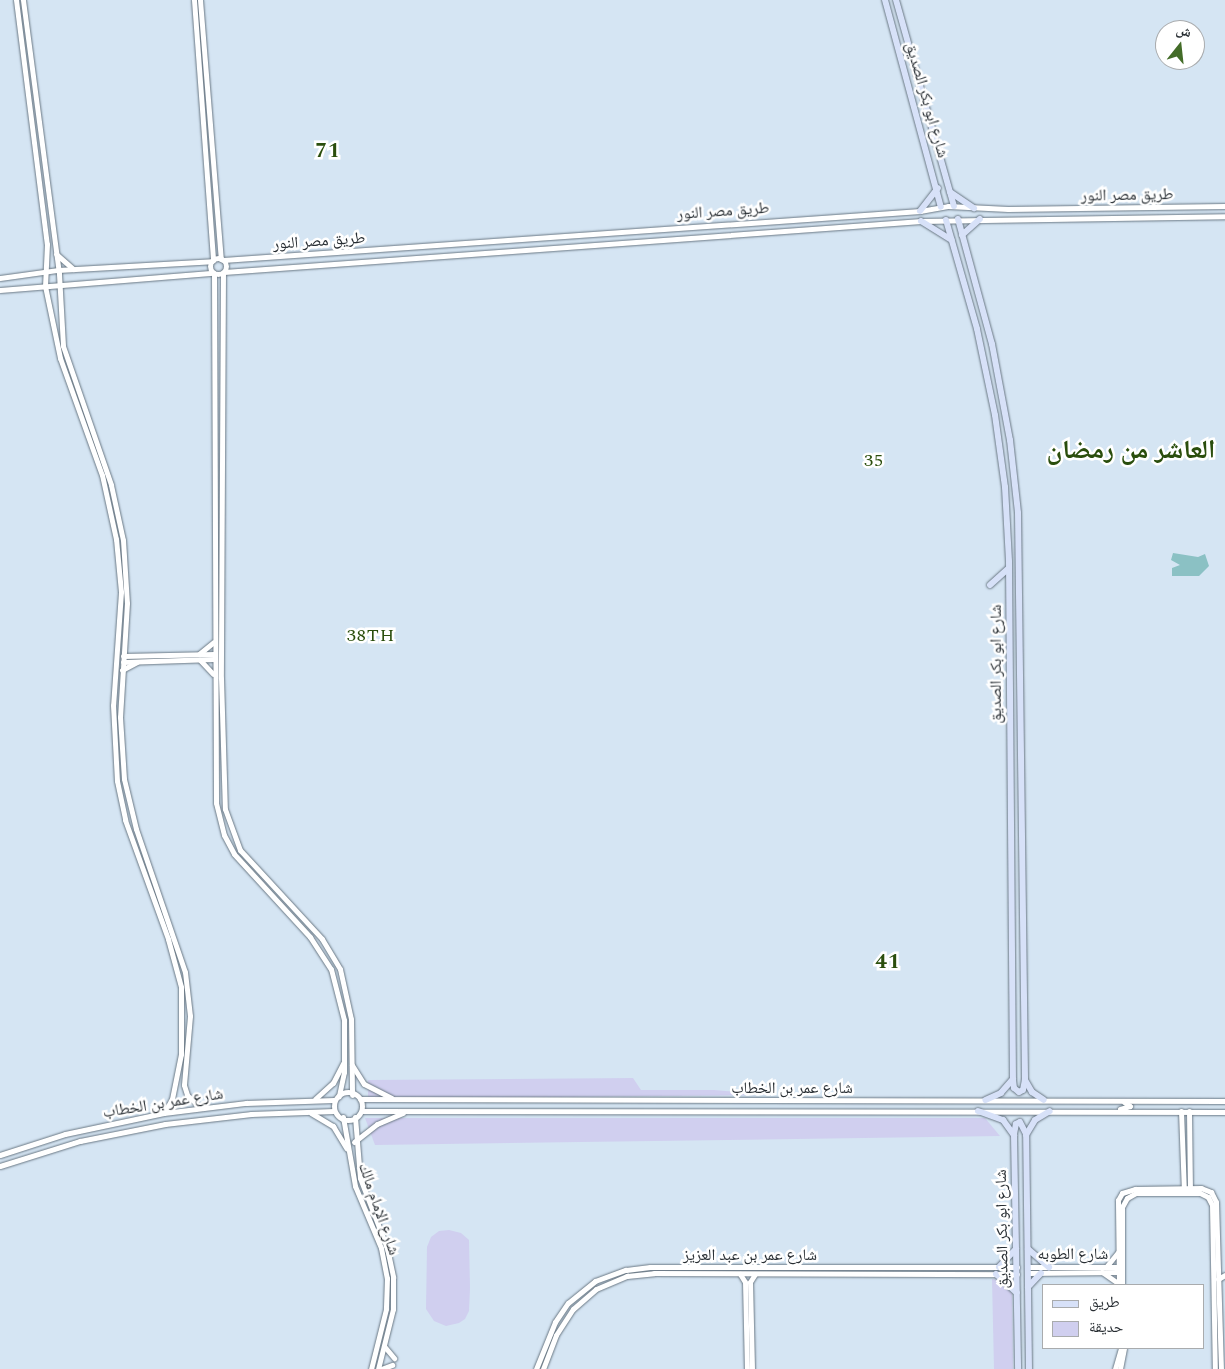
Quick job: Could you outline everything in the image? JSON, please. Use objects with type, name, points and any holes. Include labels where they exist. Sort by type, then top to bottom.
[{"type":"main road","name":"شارع ابو بكر الصديق","points":[[885,0],[938,188],[941,207]]},
{"type":"main road","name":"شارع ابو بكر الصديق","points":[[896,0],[954,206]]},
{"type":"main road","points":[[916,111],[927,109]]},
{"type":"main road","points":[[920,211],[938,188]]},
{"type":"main road","points":[[950,191],[974,208]]},
{"type":"main road","name":"شارع ابو بكر الصديق","points":[[958,219],[994,354],[1017,504],[1024,1080]]},
{"type":"main road","points":[[962,235],[980,219]]},
{"type":"main road","name":"شارع ابو بكر الصديق","points":[[946,220],[983,353],[1000,442],[1009,568],[1013,1079]]},
{"type":"main road","points":[[921,221],[952,241]]},
{"type":"main road","points":[[960,266],[969,262]]},
{"type":"main road","points":[[990,585],[1009,568]]},
{"type":"main road","points":[[1011,770],[1021,769]]},
{"type":"main road","points":[[1012,952],[1023,952]]},
{"type":"main road","points":[[1013,989],[1023,989]]},
{"type":"main road","points":[[1013,1079],[1014,1088],[1019,1092],[1023,1090],[1024,1080]]},
{"type":"main road","points":[[985,1100],[1002,1093],[1013,1079]]},
{"type":"main road","points":[[1024,1080],[1032,1092],[1044,1100]]},
{"type":"main road","points":[[978,1111],[1003,1120],[1014,1135]]},
{"type":"main road","points":[[1026,1136],[1035,1120],[1050,1111]]},
{"type":"main road","points":[[1014,1135],[1016,1124],[1020,1122],[1026,1136]]},
{"type":"main road","name":"شارع ابو بكر الصديق","points":[[1014,1135],[1018,1369]]},
{"type":"main road","name":"شارع ابو بكر الصديق","points":[[1026,1136],[1029,1369]]},
{"type":"main road","points":[[1016,1249],[999,1271],[1017,1293]]},
{"type":"main road","points":[[1028,1250],[1049,1267]]},
{"type":"main road","points":[[1028,1288],[1041,1270]]},
{"type":"street","points":[[16,0],[47,244],[46,286],[60,358],[102,475],[116,536],[121,602],[113,698],[114,753],[121,804],[173,954],[181,987],[181,1054],[172,1099],[164,1113]]},
{"type":"street","points":[[23,0],[58,270],[61,335],[70,372],[106,467],[120,519],[127,581],[122,670],[122,764],[131,812],[146,860],[181,955],[188,986],[190,1016],[184,1085],[187,1095],[201,1108]]},
{"type":"street","points":[[194,0],[216,250],[226,266],[222,280],[221,678],[225,809],[235,840],[249,862],[330,950],[340,970],[349,999],[352,1095]]},
{"type":"street","points":[[200,0],[216,250],[210,266],[214,273],[214,676],[216,803],[224,835],[243,866],[318,946],[331,969],[341,1001],[344,1060],[334,1111],[343,1117],[355,1117],[362,1111],[364,1105],[360,1098],[352,1095],[337,1098]]},
{"type":"street","points":[[18,14],[24,13]]},
{"type":"street","name":"طريق مصر النور","points":[[222,260],[920,211],[954,206],[974,208],[1225,206]]},
{"type":"street","points":[[844,215],[847,226]]},
{"type":"street","points":[[830,216],[833,221],[832,228]]},
{"type":"street","name":"طريق مصر النور","points":[[223,272],[921,221],[1225,216]]},
{"type":"street","points":[[608,233],[604,239],[608,245]]},
{"type":"street","points":[[592,234],[596,239],[594,246]]},
{"type":"street","points":[[413,246],[411,252],[415,258]]},
{"type":"street","points":[[400,247],[404,251],[402,259]]},
{"type":"street","points":[[55,252],[74,270]]},
{"type":"street","points":[[0,278],[58,270],[222,260]]},
{"type":"street","points":[[0,290],[223,272]]},
{"type":"street","points":[[214,281],[222,280]]},
{"type":"street","points":[[200,657],[214,642]]},
{"type":"street","points":[[124,643],[138,658]]},
{"type":"street","points":[[123,659],[214,656]]},
{"type":"street","points":[[200,657],[214,676]]},
{"type":"street","points":[[122,670],[138,658]]},
{"type":"street","points":[[114,753],[121,753]]},
{"type":"street","points":[[115,764],[122,764]]},
{"type":"street","points":[[140,862],[146,860]]},
{"type":"street","points":[[181,987],[188,986]]},
{"type":"street","points":[[341,1001],[349,999]]},
{"type":"street","points":[[351,1054],[354,1070],[364,1084],[397,1100]]},
{"type":"street","points":[[313,1100],[332,1083],[344,1060]]},
{"type":"street","name":"شارع عمر بن الخطاب","points":[[0,1155],[86,1129],[164,1113],[201,1108],[337,1098]]},
{"type":"street","name":"شارع عمر بن الخطاب","points":[[360,1098],[397,1100],[1225,1101]]},
{"type":"street","points":[[469,1100],[466,1106],[469,1111]]},
{"type":"street","points":[[868,1100],[876,1104],[871,1111]]},
{"type":"street","points":[[894,1100],[889,1105],[896,1111]]},
{"type":"street","points":[[1115,1100],[1130,1105],[1115,1111]]},
{"type":"street","points":[[1150,1101],[1147,1106],[1152,1110]]},
{"type":"street","name":"شارع عمر بن الخطاب","points":[[362,1111],[1152,1110],[1225,1112]]},
{"type":"street","name":"شارع عمر بن الخطاب","points":[[0,1166],[89,1139],[204,1118],[334,1111]]},
{"type":"street","points":[[354,1142],[377,1124],[414,1111]]},
{"type":"street","points":[[1181,1111],[1187,1190]]},
{"type":"street","points":[[1187,1190],[1189,1111]]},
{"type":"street","points":[[306,1112],[333,1126],[347,1150]]},
{"type":"street","name":"شارع الإمام مالك","points":[[343,1117],[347,1150],[355,1186],[380,1248],[387,1278],[386,1309],[371,1369]]},
{"type":"street","name":"شارع الإمام مالك","points":[[355,1117],[354,1142],[362,1186],[392,1269],[394,1300],[379,1369]]},
{"type":"street","points":[[94,1127],[98,1137]]},
{"type":"street","points":[[86,1129],[89,1139]]},
{"type":"street","points":[[1183,1157],[1189,1157]]},
{"type":"street","points":[[1120,1284],[1118,1251],[1120,1195],[1135,1189],[1158,1191]]},
{"type":"street","points":[[1120,1284],[1122,1207],[1127,1198],[1136,1193],[1187,1190],[1204,1195],[1211,1201],[1215,1226],[1215,1369]]},
{"type":"street","points":[[1215,1240],[1218,1278],[1220,1369]]},
{"type":"street","points":[[1118,1251],[1104,1270],[1119,1284]]},
{"type":"street","points":[[1217,1260],[1225,1272],[1218,1278]]},
{"type":"street","points":[[659,1267],[659,1274]]},
{"type":"street","name":"شارع عمر بن عبد العزيز","points":[[536,1369],[555,1322],[568,1303],[585,1287],[618,1272],[659,1267],[943,1274],[999,1271]]},
{"type":"street","name":"شارع الطوبه","points":[[1041,1270],[1049,1267],[1104,1270]]},
{"type":"street","points":[[943,1268],[943,1274]]},
{"type":"street","name":"شارع عمر بن عبد العزيز","points":[[543,1369],[561,1326],[589,1294],[619,1278],[659,1274],[755,1274],[943,1268],[1017,1271]]},
{"type":"street","name":"شارع الطوبه","points":[[1028,1270],[1118,1269]]},
{"type":"street","points":[[739,1273],[747,1282],[752,1369]]},
{"type":"street","points":[[747,1369],[747,1282],[755,1274]]},
{"type":"street","points":[[384,1346],[394,1358]]},
{"type":"street","points":[[1115,1369],[1122,1349]]},
{"type":"street","points":[[1120,1369],[1122,1349]]},
{"type":"street","points":[[379,1369],[392,1365]]},
{"type":"green space","points":[[633,1078],[641,1090],[714,1090],[773,1095],[368,1099],[368,1080]]},
{"type":"green space","points":[[365,1118],[985,1118],[1000,1136],[375,1145]]},
{"type":"green space","points":[[449,1230],[461,1233],[469,1240],[470,1288],[469,1311],[465,1319],[459,1323],[446,1326],[434,1321],[426,1309],[427,1247],[431,1237],[439,1231]]},
{"type":"green space","points":[[992,1279],[998,1280],[1012,1293],[1013,1369],[994,1369]]},
{"type":"shaded area","points":[[1173,553],[1198,557],[1205,554],[1209,566],[1199,576],[1172,576],[1172,568],[1180,565],[1171,560]]},
{"type":"district","name":"71","points":[[328,151]]},
{"type":"district","name":"العاشر من رمضان","points":[[1131,451]]},
{"type":"district","name":"35","points":[[874,461]]},
{"type":"district","name":"38TH","points":[[371,636]]},
{"type":"district","name":"41","points":[[888,962]]}]
